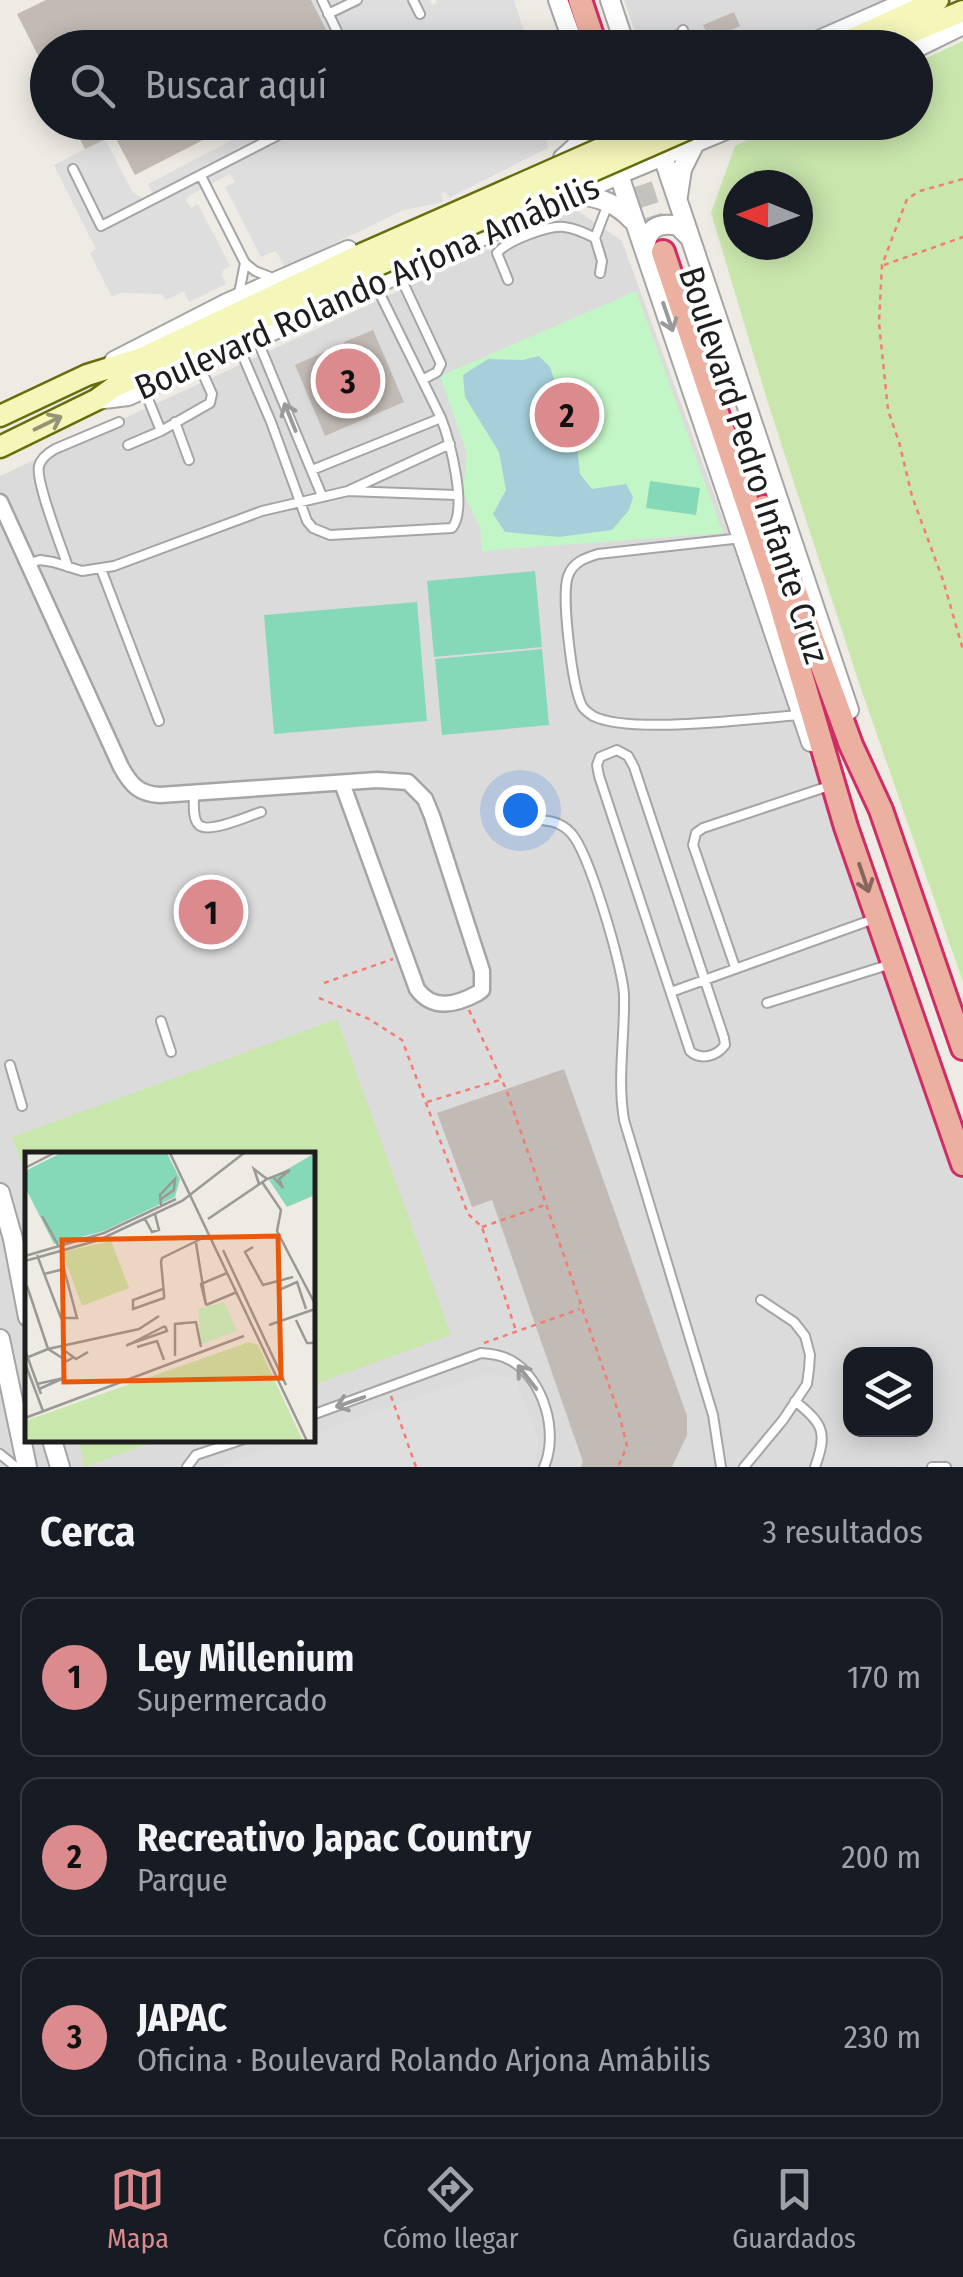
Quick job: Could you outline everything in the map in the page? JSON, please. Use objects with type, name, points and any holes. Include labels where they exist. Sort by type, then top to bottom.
[{"type":"highway","points":[[580,0],[590,30]]},
{"type":"highway","points":[[596,0],[605,30]]},
{"type":"highway","name":"Boulevard Pedro Infante Cruz","points":[[669,247],[851,745],[881,810],[963,1048]]},
{"type":"highway","name":"Boulevard Pedro Infante Cruz","points":[[669,247],[846,827],[963,1164]]},
{"type":"main road","points":[[896,30],[924,8]]},
{"type":"main road","points":[[873,30],[924,8],[963,11]]},
{"type":"main road","points":[[369,269],[625,140]]},
{"type":"main road","points":[[369,269],[685,142]]},
{"type":"main road","name":"Boulevard Rolando Arjona Amábilis","points":[[0,446],[96,400],[114,387],[369,269]]},
{"type":"main road","points":[[88,375],[144,373]]},
{"type":"main road","name":"Boulevard Rolando Arjona Amábilis","points":[[0,416],[88,375]]},
{"type":"street","points":[[558,0],[569,30]]},
{"type":"street","points":[[610,0],[620,30]]},
{"type":"street","points":[[856,30],[924,8]]},
{"type":"street","points":[[933,39],[963,24]]},
{"type":"street","points":[[563,158],[582,140]]},
{"type":"street","name":"Boulevard Rolando Arjona Amábilis","points":[[88,375],[228,303],[563,158],[589,140]]},
{"type":"street","name":"Boulevard Pedro Infante Cruz","points":[[607,140],[636,224],[669,247]]},
{"type":"street","points":[[681,212],[678,195],[686,160],[685,142]]},
{"type":"street","name":"Boulevard Rolando Arjona Amábilis","points":[[144,373],[199,365],[258,338],[369,269],[399,273],[685,142]]},
{"type":"street","name":"Boulevard Pedro Infante Cruz","points":[[685,142],[681,212],[669,247],[742,538],[800,715],[846,827]]},
{"type":"street","points":[[576,194],[609,201],[636,224]]},
{"type":"street","points":[[0,502],[136,790],[146,794],[194,794],[342,783],[391,780],[408,782],[425,800],[482,972],[482,990],[446,1005],[428,1001],[417,989],[342,783]]},
{"type":"street","points":[[0,1193],[14,1239],[25,1300]]},
{"type":"street","points":[[0,1339],[27,1467]]},
{"type":"street","points":[[53,1442],[60,1467]]},
{"type":"lane","points":[[322,0],[336,30]]},
{"type":"lane","points":[[328,14],[357,0]]},
{"type":"lane","points":[[414,0],[420,14]]},
{"type":"lane","points":[[73,168],[101,226],[269,140]]},
{"type":"lane","points":[[200,176],[246,263],[261,275],[280,280]]},
{"type":"lane","points":[[600,273],[602,261],[595,238],[609,201]]},
{"type":"lane","points":[[508,280],[497,253],[505,245],[556,227],[595,238]]},
{"type":"lane","points":[[228,303],[238,295],[246,263]]},
{"type":"lane","points":[[239,346],[313,528],[330,535],[452,528],[458,519],[450,444],[369,269]]},
{"type":"lane","points":[[399,273],[441,364],[437,372],[422,380]]},
{"type":"lane","points":[[258,338],[322,496]]},
{"type":"lane","points":[[128,445],[162,430],[212,399],[199,365]]},
{"type":"lane","points":[[144,373],[162,430]]},
{"type":"lane","points":[[259,394],[278,386]]},
{"type":"lane","points":[[312,470],[441,418]]},
{"type":"lane","points":[[68,566],[42,485],[40,463],[55,449],[119,422]]},
{"type":"lane","points":[[175,422],[188,460]]},
{"type":"lane","points":[[348,491],[450,444]]},
{"type":"lane","points":[[30,562],[53,562],[82,570],[100,568],[141,558],[246,516],[348,491],[456,495]]},
{"type":"lane","points":[[742,538],[598,554],[575,564],[565,591],[571,659],[582,707],[590,714],[622,724],[800,715]]},
{"type":"lane","points":[[100,568],[159,721]]},
{"type":"lane","points":[[624,752],[634,767],[726,1045],[716,1053],[699,1057],[690,1051],[672,992],[599,776],[598,760],[602,754],[624,752]]},
{"type":"lane","points":[[735,967],[693,845],[696,833],[829,786]]},
{"type":"lane","points":[[194,794],[195,817],[202,827],[216,828],[261,812]]},
{"type":"lane","points":[[528,819],[554,820],[580,845],[616,956],[624,991],[620,1094],[624,1120],[712,1415],[721,1467]]},
{"type":"lane","points":[[672,992],[878,918]]},
{"type":"lane","points":[[767,1002],[894,963]]},
{"type":"lane","points":[[161,1020],[170,1052]]},
{"type":"lane","points":[[10,1065],[22,1106]]},
{"type":"lane","points":[[744,1467],[807,1384],[810,1356],[805,1336],[794,1322],[761,1300]]},
{"type":"lane","points":[[315,1414],[481,1353],[496,1354],[523,1369],[544,1403],[551,1438],[544,1467]]},
{"type":"lane","points":[[794,1402],[818,1422],[823,1433],[815,1467]]},
{"type":"lane","points":[[187,1467],[196,1455],[235,1442]]},
{"type":"lane","points":[[0,1454],[16,1467]]},
{"type":"lane","points":[[932,1467],[946,1467]]},
{"type":"path","points":[[963,179],[920,190],[907,199],[882,266],[879,323],[888,410],[963,650]]},
{"type":"path","points":[[882,266],[963,237]]},
{"type":"path","points":[[324,983],[404,955]]},
{"type":"path","points":[[319,998],[402,1040],[468,1214],[482,1227],[516,1331]]},
{"type":"path","points":[[464,1000],[502,1080],[620,1417],[627,1446],[618,1467]]},
{"type":"path","points":[[426,1102],[502,1080]]},
{"type":"path","points":[[482,1227],[546,1204]]},
{"type":"shaded area","points":[[311,0],[429,0],[432,5],[436,0],[514,0],[524,30],[326,30]]},
{"type":"shaded area","points":[[624,0],[917,0],[838,30],[634,30]]},
{"type":"shaded area","points":[[106,140],[132,191],[141,198],[147,197],[153,194],[148,184],[232,140],[546,140],[548,148],[449,198],[446,192],[441,193],[443,202],[404,210],[285,267],[276,251],[261,257],[225,187],[235,182],[230,174],[186,200],[191,208],[198,204],[230,266],[223,270],[226,284],[189,302],[184,291],[166,300],[162,294],[120,293],[112,297],[90,253],[96,249],[54,165]]},
{"type":"shaded area","points":[[575,209],[622,241],[963,1179],[963,1467],[0,1467],[0,476]]},
{"type":"shaded area","points":[[481,1375],[500,1375],[516,1381],[539,1439],[532,1467],[217,1467],[289,1442],[315,1442],[315,1433]]},
{"type":"green space","points":[[963,41],[963,982],[859,683],[725,260],[813,260],[813,170],[726,170],[735,146],[748,140],[933,140],[933,55]]},
{"type":"green space","points":[[723,180],[723,253],[711,213]]},
{"type":"green space","points":[[636,291],[723,533],[482,551],[480,527],[463,493],[467,453],[440,376]]},
{"type":"green space","points":[[650,481],[700,488],[696,515],[646,508]]},
{"type":"green space","points":[[535,571],[542,647],[434,657],[427,581]]},
{"type":"green space","points":[[417,602],[427,721],[274,734],[264,615]]},
{"type":"green space","points":[[542,649],[549,725],[442,735],[435,659]]},
{"type":"green space","points":[[337,1019],[451,1335],[315,1384],[315,1152],[25,1152],[25,1172],[12,1137]]},
{"type":"green space","points":[[79,1442],[154,1442],[84,1467]]},
{"type":"water","points":[[539,356],[550,367],[577,447],[580,474],[592,489],[626,484],[633,497],[629,510],[612,530],[559,537],[505,532],[493,514],[506,490],[499,452],[465,397],[463,375],[488,359],[523,360]]},
{"type":"building","points":[[46,0],[311,0],[326,30],[30,30],[30,40],[17,14]]},
{"type":"building","points":[[734,12],[740,26],[705,30],[703,25]]},
{"type":"building","points":[[80,140],[104,140],[85,149]]},
{"type":"building","points":[[117,140],[203,140],[135,175]]},
{"type":"building","points":[[373,330],[404,402],[325,436],[295,365],[324,352],[333,373],[354,364],[344,342]]},
{"type":"building","points":[[564,1069],[687,1416],[687,1435],[672,1467],[581,1467],[583,1462],[492,1200],[472,1207],[437,1113]]},
{"type":"tunnel","points":[[627,140],[663,252]]},
{"type":"place","name":"JAPAC","points":[[348,381]]},
{"type":"place","name":"Recreativo Japac Country","points":[[567,415]]},
{"type":"place","name":"Ley Millenium","points":[[211,912]]}]
